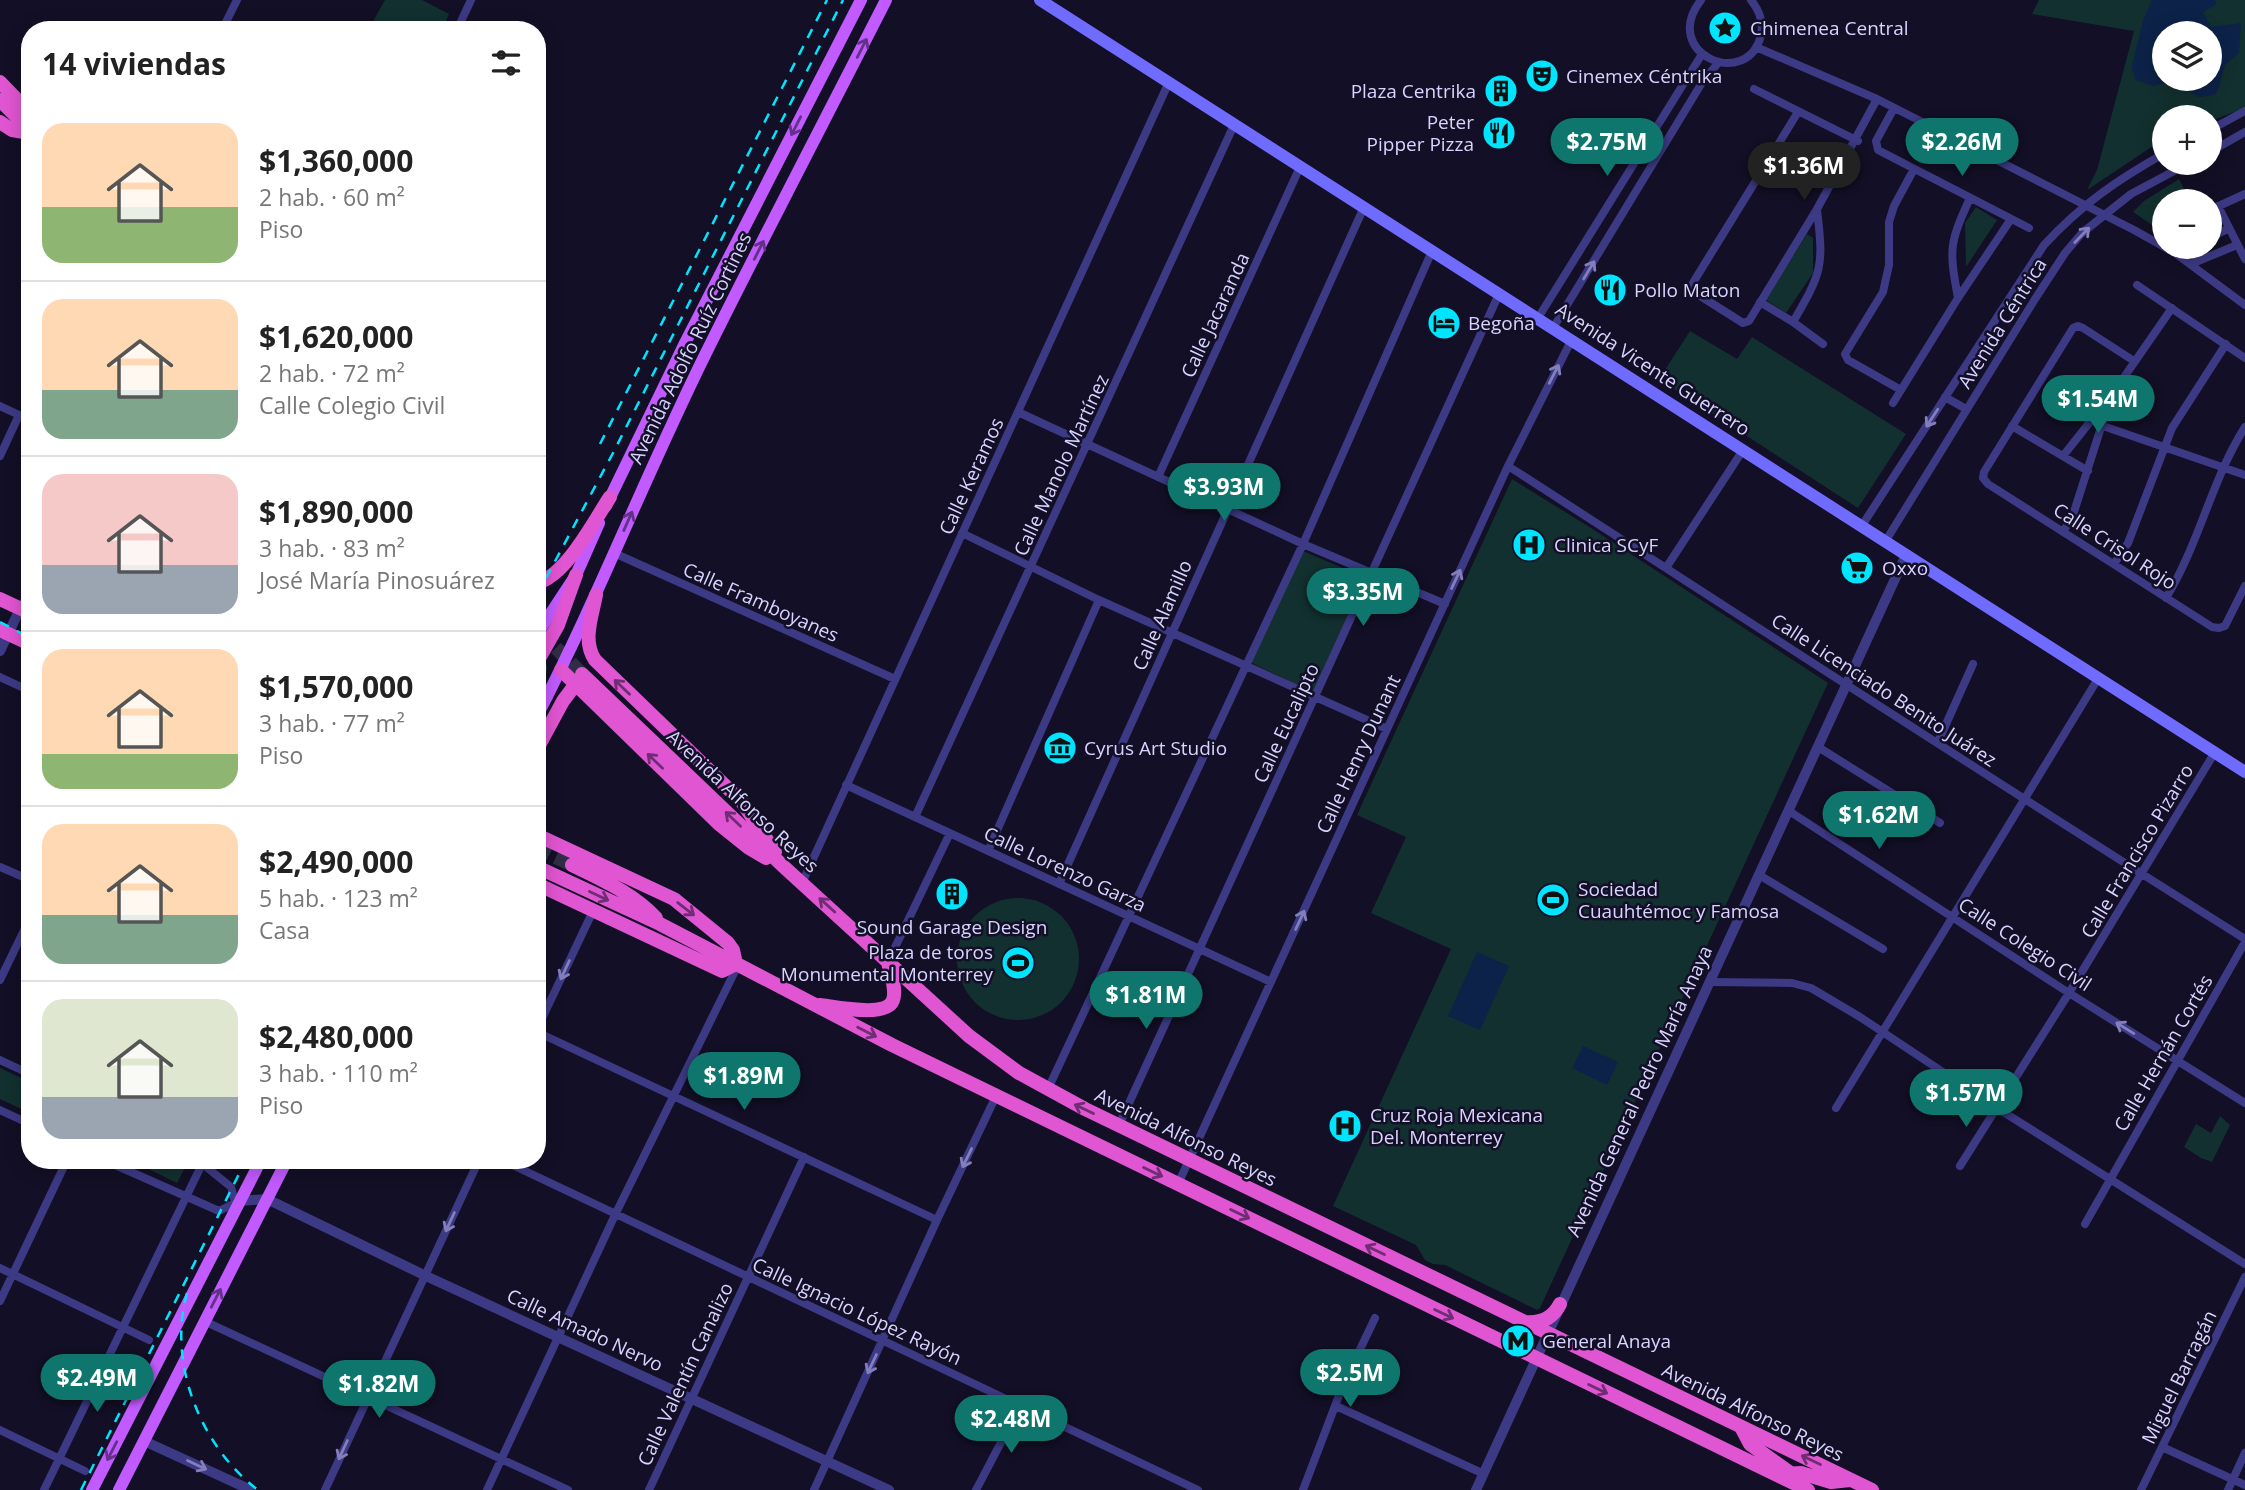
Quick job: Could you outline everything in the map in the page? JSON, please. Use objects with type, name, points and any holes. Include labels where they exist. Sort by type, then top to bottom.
[{"type":"highway","points":[[0,82],[21,104]]},
{"type":"highway","points":[[3,103],[21,122]]},
{"type":"highway","points":[[0,122],[12,130],[21,130]]},
{"type":"highway","points":[[546,578],[565,564],[610,497]]},
{"type":"highway","points":[[546,646],[558,625],[576,575]]},
{"type":"highway","points":[[596,595],[587,641],[590,654],[742,802],[765,834],[783,866]]},
{"type":"highway","points":[[0,599],[21,609]]},
{"type":"highway","points":[[4,632],[21,639]]},
{"type":"highway","points":[[561,670],[579,679],[728,831],[749,848],[783,866]]},
{"type":"highway","points":[[546,732],[579,679]]},
{"type":"highway","points":[[546,839],[674,899],[728,943],[737,964]]},
{"type":"highway","points":[[572,865],[631,896],[645,906],[660,924]]},
{"type":"highway","name":"Avenida Alfonso Reyes","points":[[783,866],[969,1037],[1047,1091],[1872,1490]]},
{"type":"highway","points":[[546,871],[660,924],[996,1096],[1536,1359],[1787,1477],[1808,1490]]},
{"type":"highway","points":[[546,888],[722,971],[737,964]]},
{"type":"highway","points":[[812,1004],[876,1010],[888,1008],[894,992],[888,962]]},
{"type":"highway","points":[[1516,1319],[1528,1323],[1542,1321],[1555,1312],[1560,1304]]},
{"type":"highway","points":[[1740,1426],[1751,1444],[1787,1477]]},
{"type":"highway","points":[[1787,1477],[1801,1473],[1831,1482],[1852,1480]]},
{"type":"main road","name":"Avenida Adolfo Ruíz Cortines","points":[[546,620],[576,575],[610,497],[684,345],[861,0]]},
{"type":"main road","name":"Avenida Adolfo Ruíz Cortines","points":[[546,699],[705,355],[886,0]]},
{"type":"main road","name":"Avenida Vicente Guerrero","points":[[1040,0],[2245,772]]},
{"type":"main road","points":[[92,1490],[256,1169]]},
{"type":"main road","points":[[119,1490],[282,1169]]},
{"type":"street","points":[[226,21],[237,0]]},
{"type":"street","points":[[461,21],[471,0]]},
{"type":"street","points":[[1701,0],[1694,9],[1690,30],[1696,47],[1702,54],[1718,62],[1731,63],[1742,59],[1756,47],[1762,31],[1762,20],[1751,0]]},
{"type":"street","points":[[1756,47],[1879,100],[2152,241]]},
{"type":"street","points":[[1538,318],[1702,54]]},
{"type":"street","points":[[1553,328],[1703,81],[1718,62]]},
{"type":"street","name":"Calle Keramos","points":[[802,883],[1169,82]]},
{"type":"street","points":[[1754,89],[1856,140]]},
{"type":"street","points":[[1798,112],[1691,285],[1694,292],[1743,323],[1749,321],[1879,100]]},
{"type":"street","points":[[1894,108],[1876,141],[1880,151],[2029,228]]},
{"type":"street","points":[[2222,123],[2245,111]]},
{"type":"street","name":"Calle Manolo Martínez","points":[[915,817],[1234,124]]},
{"type":"street","points":[[2222,145],[2245,132]]},
{"type":"street","name":"Avenida Céntrica","points":[[1861,527],[2044,245],[2085,204],[2115,181],[2152,160]]},
{"type":"street","name":"Calle Jacaranda","points":[[1158,477],[1300,167]]},
{"type":"street","points":[[1901,390],[1848,360],[1845,354],[1884,292],[1889,265],[1889,222],[1894,206],[1914,169]]},
{"type":"street","name":"Avenida Céntrica","points":[[1885,542],[2065,253],[2082,233],[2131,194],[2167,175]]},
{"type":"street","points":[[2222,204],[2245,194]]},
{"type":"street","points":[[1958,298],[1951,250],[1957,227],[1970,198]]},
{"type":"street","name":"Calle Alamillo","points":[[1059,884],[1364,207]]},
{"type":"street","points":[[1793,322],[1819,272],[1822,248],[1817,209]]},
{"type":"street","points":[[1893,403],[2011,219]]},
{"type":"street","points":[[2222,220],[2245,259]]},
{"type":"street","points":[[2222,232],[2228,229]]},
{"type":"street","points":[[2191,264],[2237,245]]},
{"type":"street","points":[[1047,1091],[1303,544],[1432,251]]},
{"type":"street","points":[[2184,259],[2245,305]]},
{"type":"street","points":[[2137,285],[2245,358]]},
{"type":"street","name":"Calle Eucalipto","points":[[1119,1125],[1499,294]]},
{"type":"street","points":[[1760,302],[1823,344]]},
{"type":"street","points":[[2063,456],[2110,396],[2172,307]]},
{"type":"street","points":[[2088,471],[2012,426],[2073,328],[2083,328],[2134,361]]},
{"type":"street","name":"Calle Henry Dunant","points":[[1178,1184],[1508,466],[1572,339]]},
{"type":"street","points":[[2114,564],[2128,542],[2164,447],[2187,402],[2226,344]]},
{"type":"street","points":[[2063,532],[2073,515],[2103,426],[2110,396]]},
{"type":"street","points":[[1945,397],[1966,410]]},
{"type":"street","points":[[0,406],[19,415],[0,456]]},
{"type":"street","points":[[1018,412],[1303,544],[1445,604]]},
{"type":"street","name":"Calle Crisol Rojo","points":[[2012,426],[1983,475],[1988,484],[2212,628],[2225,625],[2245,586]]},
{"type":"street","points":[[2103,426],[2245,475]]},
{"type":"street","points":[[2166,598],[2183,571],[2195,543],[2221,467],[2245,427]]},
{"type":"street","points":[[1666,568],[1743,450]]},
{"type":"street","name":"Calle Licenciado Benito Juárez","points":[[1508,466],[2245,940]]},
{"type":"street","points":[[962,533],[1100,600],[1387,729]]},
{"type":"street","name":"Calle Framboyanes","points":[[614,553],[895,679]]},
{"type":"street","name":"Avenida General Pedro María Anaya","points":[[1476,1490],[1906,555]]},
{"type":"street","points":[[988,850],[1100,600]]},
{"type":"street","points":[[0,652],[4,632],[21,615]]},
{"type":"street","points":[[1938,742],[1973,664]]},
{"type":"street","points":[[0,677],[21,687]]},
{"type":"street","points":[[1836,1108],[2099,677]]},
{"type":"street","points":[[1818,747],[1940,823]]},
{"type":"street","name":"Calle Francisco Pizarro","points":[[1960,1166],[2215,752]]},
{"type":"street","name":"Calle Lorenzo Garza","points":[[846,785],[1271,982]]},
{"type":"street","name":"Calle Colegio Civil","points":[[1789,811],[2069,993],[2245,1103]]},
{"type":"street","points":[[888,962],[950,834]]},
{"type":"street","points":[[0,867],[21,876]]},
{"type":"street","points":[[1759,875],[1883,949]]},
{"type":"street","points":[[546,1012],[593,911]]},
{"type":"street","points":[[0,980],[21,937]]},
{"type":"street","name":"Calle Hernán Cortés","points":[[2085,1224],[2245,940]]},
{"type":"street","points":[[487,1490],[615,1215],[737,964]]},
{"type":"street","points":[[1710,982],[1792,983],[1805,986],[1860,1017],[2109,1180],[2245,1264]]},
{"type":"street","points":[[546,1035],[937,1220]]},
{"type":"street","points":[[0,1060],[21,1070]]},
{"type":"street","points":[[814,1490],[996,1096]]},
{"type":"street","points":[[0,1110],[21,1120]]},
{"type":"street","name":"Calle Valentín Canalizo","points":[[649,1490],[804,1157]]},
{"type":"street","points":[[0,1301],[63,1169]]},
{"type":"street","points":[[123,1169],[219,1211],[237,1202],[267,1199]]},
{"type":"street","points":[[44,1490],[198,1169]]},
{"type":"street","points":[[210,1169],[231,1187],[237,1202]]},
{"type":"street","points":[[325,1490],[475,1169]]},
{"type":"street","name":"Calle Ignacio López Rayón","points":[[520,1169],[1198,1490]]},
{"type":"street","name":"Calle Amado Nervo","points":[[267,1199],[426,1276],[889,1490]]},
{"type":"street","points":[[0,1268],[149,1340]]},
{"type":"street","name":"Miguel Barragán","points":[[2141,1490],[2245,1277]]},
{"type":"street","points":[[1303,1490],[1353,1363],[1375,1318]]},
{"type":"street","points":[[204,1321],[568,1490]]},
{"type":"street","points":[[976,1490],[1020,1406]]},
{"type":"street","points":[[1336,1406],[1484,1474]]},
{"type":"street","points":[[0,1430],[85,1471]]},
{"type":"street","points":[[144,1441],[251,1490]]},
{"type":"street","points":[[2162,1447],[2245,1485]]},
{"type":"street","points":[[2228,1490],[2245,1452]]},
{"type":"green space","points":[[385,0],[422,0],[449,14],[446,21],[373,21]]},
{"type":"green space","points":[[2039,0],[2245,0],[2245,108],[2222,117],[2222,105],[2152,105],[2152,147],[2087,190],[2097,170],[2134,31],[2032,14]]},
{"type":"green space","points":[[2179,179],[2184,189],[2163,189]]},
{"type":"green space","points":[[2152,196],[2152,225],[2133,212]]},
{"type":"green space","points":[[1976,207],[1997,220],[1966,267],[1965,223]]},
{"type":"green space","points":[[1807,234],[1813,238],[1813,273],[1786,313],[1766,300]]},
{"type":"green space","points":[[1690,331],[1737,359],[1752,337],[1906,434],[1858,508],[1659,379]]},
{"type":"green space","name":"Sociedad Cuauhtémoc y Famosa","points":[[1512,479],[1828,683],[1537,1310],[1445,1265],[1425,1260],[1416,1245],[1333,1206],[1451,949],[1371,913],[1406,837],[1357,815]]},
{"type":"green space","points":[[1303,551],[1366,578],[1314,693],[1250,662]]},
{"type":"green space","name":"Plaza de toros Monumental Monterrey","points":[[1018,898],[1041,903],[1061,916],[1074,936],[1079,959],[1074,982],[1061,1002],[1041,1015],[1018,1020],[995,1015],[975,1002],[962,982],[957,959],[962,936],[975,916],[995,903]]},
{"type":"green space","points":[[0,1068],[21,1078],[21,1109],[0,1099]]},
{"type":"green space","points":[[2220,1116],[2230,1125],[2212,1162],[2184,1147],[2196,1124],[2211,1133]]},
{"type":"green space","points":[[148,1169],[184,1169],[177,1183]]},
{"type":"water","points":[[2152,0],[2215,0],[2217,4],[2203,12],[2208,21],[2152,21],[2152,86],[2136,80],[2132,65],[2143,21]]},
{"type":"water","points":[[2241,23],[2239,53],[2225,65],[2222,76],[2222,26]]},
{"type":"water","points":[[2188,91],[2217,91],[2215,95],[2199,97]]},
{"type":"water","points":[[1477,952],[1509,966],[1480,1030],[1448,1016]]},
{"type":"water","points":[[1583,1046],[1618,1062],[1607,1085],[1572,1068]]},
{"type":"tunnel","points":[[546,638],[582,674]]},
{"type":"tunnel","points":[[546,852],[572,865]]},
{"type":"railway","points":[[600,444],[827,0]]},
{"type":"railway","points":[[546,578],[613,453],[843,0]]},
{"type":"railway","points":[[0,622],[21,633]]},
{"type":"railway","points":[[81,1490],[242,1169]]},
{"type":"railway","points":[[187,1293],[182,1320],[182,1347],[194,1402],[220,1451],[258,1490]]},
{"type":"place","name":"Chimenea Central","points":[[1725,28]]},
{"type":"place","name":"Cinemex Céntrika","points":[[1542,76]]},
{"type":"place","name":"Plaza Centrika","points":[[1501,91]]},
{"type":"place","name":"Peter Pipper Pizza","points":[[1499,133]]},
{"type":"place","name":"Pollo Maton","points":[[1610,290]]},
{"type":"place","name":"Begoña","points":[[1444,323]]},
{"type":"place","name":"Clinica SCyF","points":[[1529,545]]},
{"type":"place","name":"Oxxo","points":[[1857,568]]},
{"type":"place","name":"Cyrus Art Studio","points":[[1060,748]]},
{"type":"place","name":"Sound Garage Design","points":[[952,894]]},
{"type":"place","name":"Sociedad Cuauhtémoc y Famosa","points":[[1553,900]]},
{"type":"place","name":"Plaza de toros Monumental Monterrey","points":[[1018,963]]},
{"type":"place","name":"Cruz Roja Mexicana Del. Monterrey","points":[[1345,1126]]},
{"type":"place","name":"General Anaya","points":[[1518,1341]]}]
